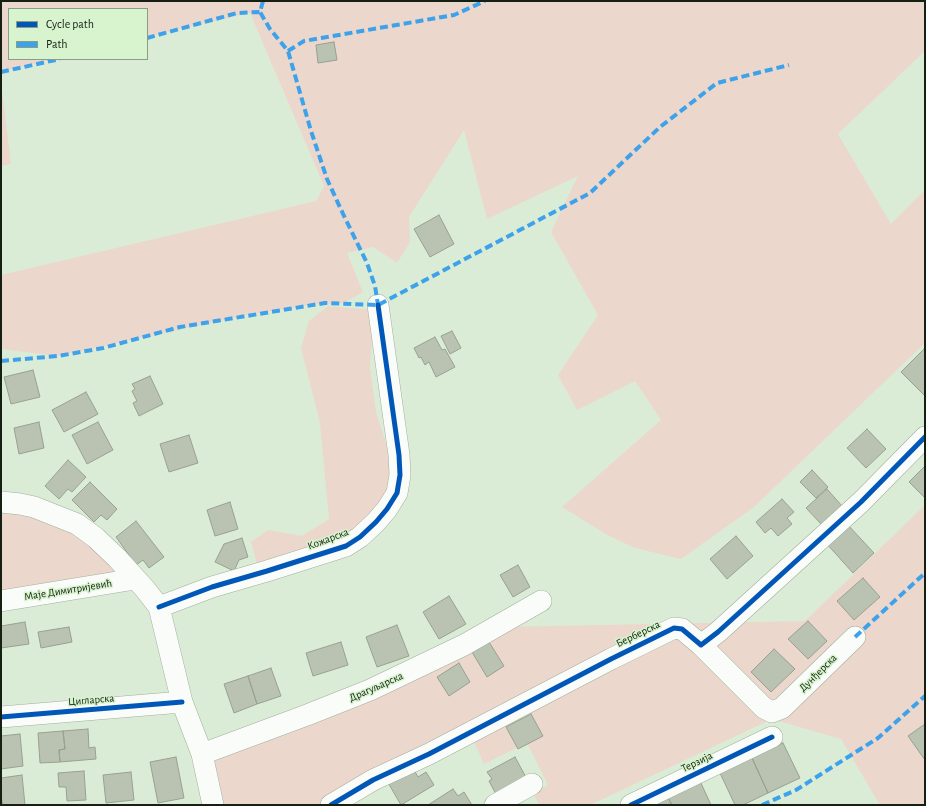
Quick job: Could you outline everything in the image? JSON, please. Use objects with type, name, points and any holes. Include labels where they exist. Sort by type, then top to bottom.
[{"type":"street","name":"Кожарска","points":[[159,607],[212,587],[346,546],[360,537],[387,509],[397,493],[400,475],[399,455],[378,305]]},
{"type":"street","points":[[701,645],[718,632],[861,502],[925,437]]},
{"type":"street","points":[[1,502],[34,507],[77,524],[96,538],[117,558],[159,607],[182,702],[202,754],[213,805]]},
{"type":"street","name":"Маје Димитријевић","points":[[1,601],[135,579]]},
{"type":"street","name":"Драгуљарска","points":[[202,754],[307,716],[370,690],[464,645],[541,601]]},
{"type":"street","name":"Берберска","points":[[332,805],[373,780],[429,754],[611,659],[674,628],[682,629],[701,645],[764,708],[772,712],[782,708]]},
{"type":"street","name":"Дунђерска","points":[[782,708],[855,637]]},
{"type":"street","name":"Цигларска","points":[[1,717],[182,702]]},
{"type":"street","name":"Терзија","points":[[632,805],[772,737]]},
{"type":"street","points":[[495,805],[532,784]]},
{"type":"shaded area","points":[[1,1],[925,1],[925,51],[838,134],[891,224],[925,190],[925,343],[754,507],[681,559],[635,548],[609,536],[562,507],[661,420],[635,381],[577,410],[558,375],[598,315],[551,232],[578,176],[487,219],[464,130],[409,217],[410,242],[397,263],[373,247],[347,253],[363,292],[344,303],[309,305],[242,316],[58,356],[1,349],[1,275],[316,201],[324,186],[250,13],[148,37],[148,8],[8,8],[8,60],[51,60],[1,72]]},
{"type":"shaded area","points":[[1,81],[11,164],[1,166]]},
{"type":"shaded area","points":[[328,306],[374,310],[370,367],[376,412],[388,450],[391,474],[388,492],[351,536],[259,571],[251,542],[268,530],[302,536],[329,519],[320,423],[301,348],[309,321]]},
{"type":"shaded area","points":[[1,500],[58,516],[135,579],[1,597]]},
{"type":"shaded area","points":[[925,505],[925,805],[880,805],[841,739],[772,719],[590,805],[539,805],[533,793],[548,785],[527,743],[484,764],[470,733],[331,805],[213,805],[202,754],[497,627],[805,621]]},
{"type":"building","points":[[334,42],[337,60],[318,63],[316,45]]},
{"type":"building","points":[[439,215],[454,244],[430,257],[414,229]]},
{"type":"building","points":[[452,331],[461,348],[450,354],[441,336]]},
{"type":"building","points":[[435,337],[442,350],[445,349],[455,367],[436,377],[429,362],[425,365],[421,357],[419,358],[414,348]]},
{"type":"building","points":[[924,349],[925,350],[925,396],[901,372]]},
{"type":"building","points":[[33,370],[40,397],[11,404],[4,377]]},
{"type":"building","points":[[150,376],[163,404],[139,416],[133,403],[137,401],[132,391],[135,389],[132,384]]},
{"type":"building","points":[[86,392],[98,414],[64,432],[52,410]]},
{"type":"building","points":[[39,422],[44,448],[19,454],[14,428]]},
{"type":"building","points":[[98,422],[113,450],[87,464],[72,435]]},
{"type":"building","points":[[867,429],[886,449],[866,468],[847,448]]},
{"type":"building","points":[[189,435],[198,463],[169,472],[160,444]]},
{"type":"building","points":[[68,460],[86,477],[72,492],[68,489],[59,499],[45,486]]},
{"type":"building","points":[[925,466],[925,498],[909,482]]},
{"type":"building","points":[[812,470],[828,487],[816,498],[800,482]]},
{"type":"building","points":[[90,482],[117,509],[107,520],[101,515],[94,522],[72,500]]},
{"type":"building","points":[[827,489],[842,506],[822,525],[806,508]]},
{"type":"building","points":[[782,499],[794,512],[787,518],[792,524],[778,536],[771,528],[765,533],[756,522]]},
{"type":"building","points":[[230,502],[238,529],[215,536],[207,510]]},
{"type":"building","points":[[136,521],[164,557],[149,568],[143,560],[136,565],[116,537]]},
{"type":"building","points":[[847,524],[874,553],[853,573],[826,543]]},
{"type":"building","points":[[736,536],[753,556],[727,579],[710,559]]},
{"type":"building","points":[[242,538],[248,557],[239,560],[234,571],[215,562],[224,544]]},
{"type":"building","points":[[518,565],[530,587],[513,597],[500,575]]},
{"type":"building","points":[[863,578],[880,597],[854,620],[837,601]]},
{"type":"building","points":[[449,596],[466,624],[439,639],[423,612]]},
{"type":"building","points":[[808,621],[827,641],[808,659],[788,639]]},
{"type":"building","points":[[25,622],[29,644],[1,648],[1,626]]},
{"type":"building","points":[[397,625],[409,656],[377,667],[366,637]]},
{"type":"building","points":[[69,627],[72,642],[41,648],[38,632]]},
{"type":"building","points":[[341,642],[348,665],[313,676],[306,653]]},
{"type":"building","points":[[489,642],[504,666],[487,677],[472,652]]},
{"type":"building","points":[[774,649],[795,669],[771,692],[751,672]]},
{"type":"building","points":[[459,663],[470,682],[449,696],[437,677]]},
{"type":"building","points":[[271,668],[281,696],[257,704],[248,676]]},
{"type":"building","points":[[248,676],[257,704],[234,713],[224,684]]},
{"type":"building","points":[[531,714],[543,736],[518,749],[506,727]]},
{"type":"building","points":[[925,724],[925,760],[908,736]]},
{"type":"building","points":[[88,729],[89,748],[95,747],[96,759],[60,762],[59,750],[65,749],[63,731]]},
{"type":"building","points":[[63,731],[65,749],[59,750],[60,762],[40,763],[38,733]]},
{"type":"building","points":[[20,734],[23,766],[1,769],[1,736]]},
{"type":"building","points":[[783,743],[800,778],[768,793],[752,758]]},
{"type":"building","points":[[176,757],[184,798],[158,803],[150,762]]},
{"type":"building","points":[[515,757],[528,781],[498,798],[489,781],[492,779],[487,772]]},
{"type":"building","points":[[752,758],[768,793],[743,805],[735,805],[720,773]]},
{"type":"building","points":[[412,766],[418,777],[426,772],[434,785],[401,805],[387,781]]},
{"type":"building","points":[[84,771],[86,800],[67,801],[66,787],[59,787],[58,773]]},
{"type":"building","points":[[131,772],[134,800],[106,803],[103,775]]},
{"type":"building","points":[[22,775],[25,805],[3,805],[1,797],[1,778]]},
{"type":"building","points":[[700,781],[711,805],[672,805],[667,796]]},
{"type":"building","points":[[453,789],[458,796],[464,792],[472,805],[428,805]]},
{"type":"building","points":[[667,796],[672,805],[648,805]]},
{"type":"marked path","points":[[263,1],[260,12],[270,29],[288,51],[311,131],[327,179],[367,263],[375,286],[378,305]]},
{"type":"marked path","points":[[288,51],[304,41],[454,15],[485,1]]},
{"type":"marked path","points":[[148,38],[237,13],[260,12]]},
{"type":"marked path","points":[[1,72],[55,60]]},
{"type":"marked path","points":[[1,361],[58,356],[103,348],[180,327],[325,303],[378,305],[590,193],[660,127],[717,83],[789,65]]},
{"type":"marked path","points":[[855,637],[925,573]]},
{"type":"marked path","points":[[762,805],[796,790],[878,738],[925,696]]},
{"type":"cycle path","points":[[159,607],[212,587],[346,546],[360,537],[387,509],[397,493],[400,475],[399,455],[378,305]]},
{"type":"cycle path","points":[[331,805],[373,780],[429,754],[611,659],[674,628],[682,629],[701,645],[718,632],[861,502],[925,437]]},
{"type":"cycle path","points":[[1,717],[182,702]]},
{"type":"cycle path","points":[[631,805],[772,737]]}]
